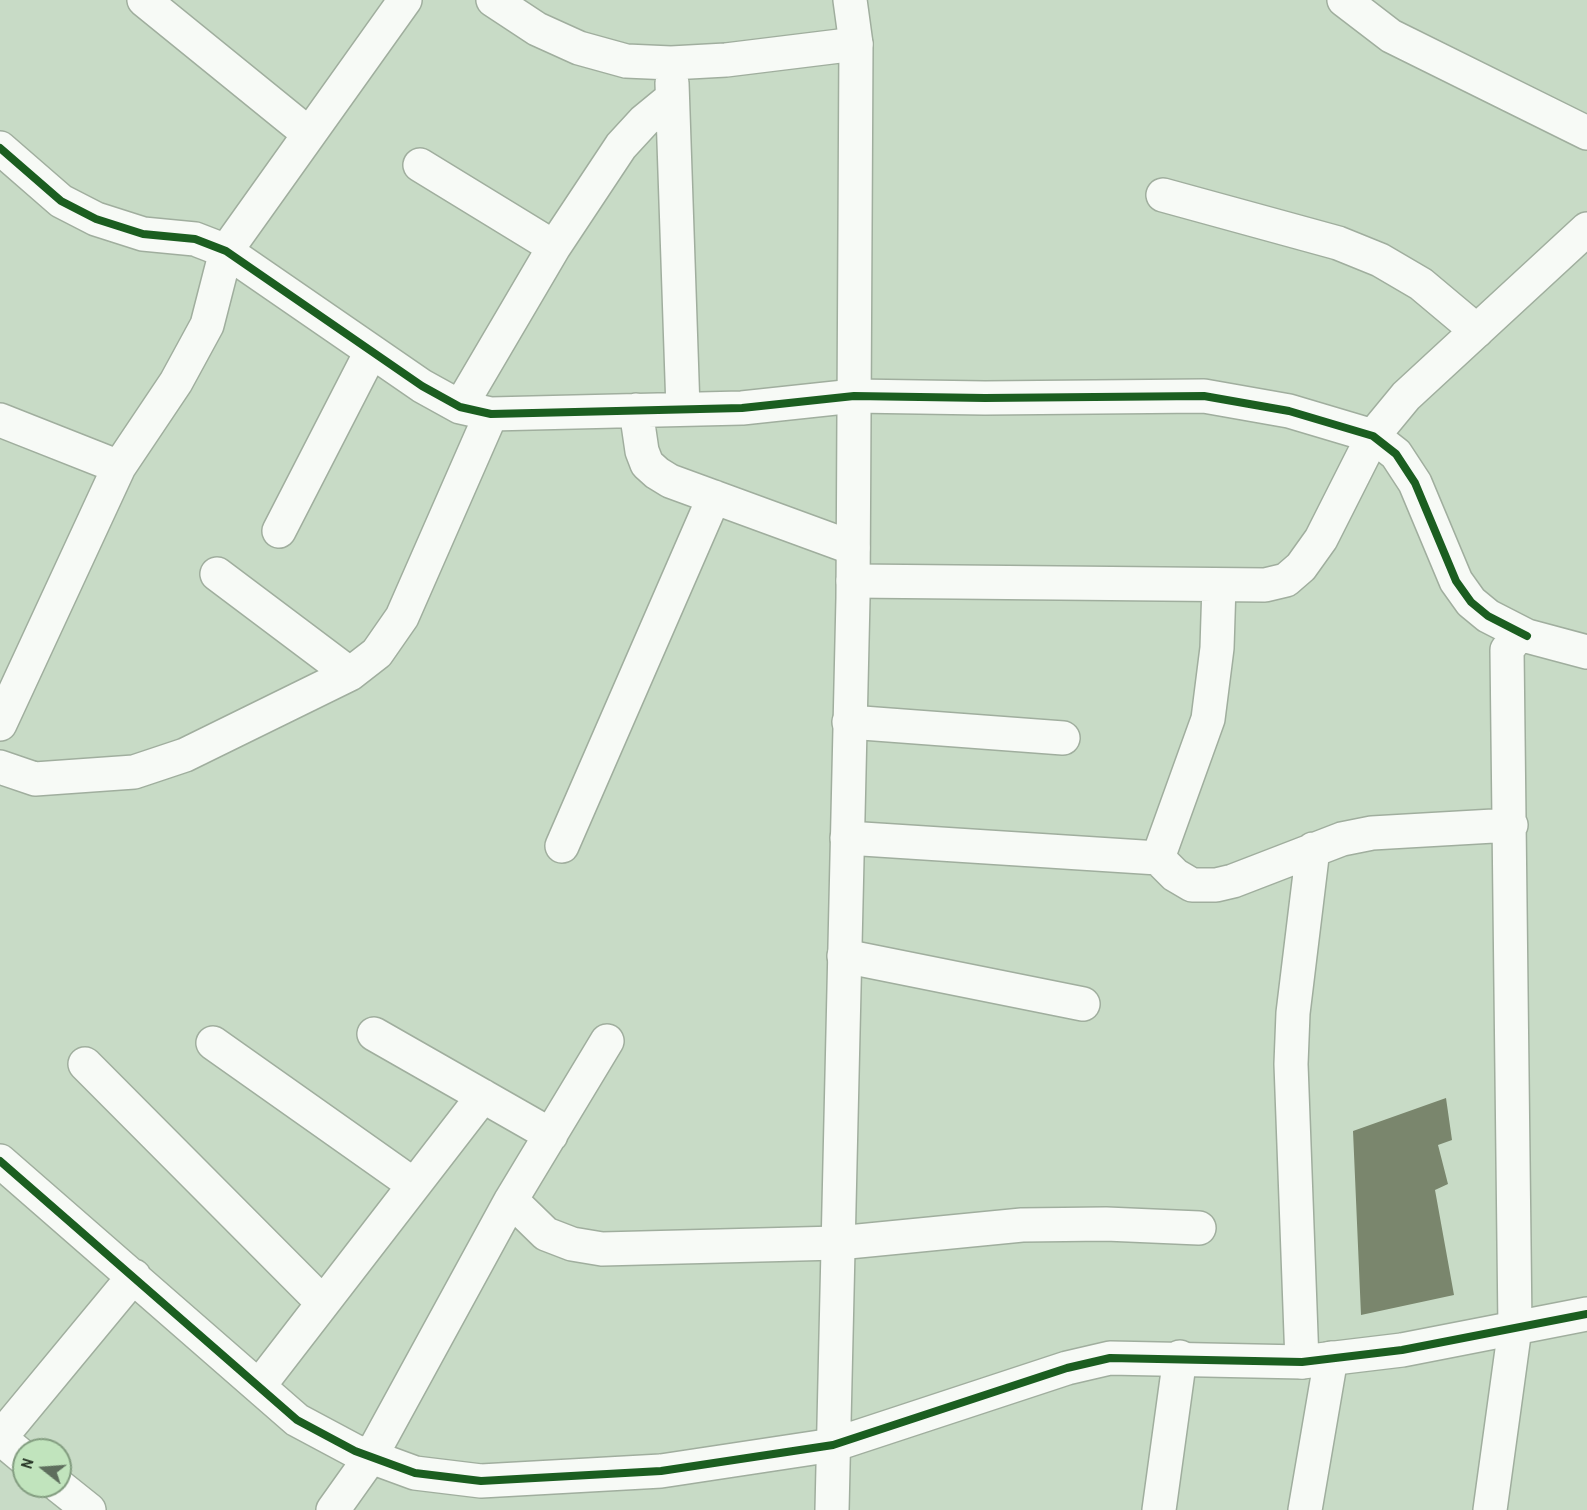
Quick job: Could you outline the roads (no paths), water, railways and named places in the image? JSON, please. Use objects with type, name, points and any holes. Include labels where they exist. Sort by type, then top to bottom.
[{"type":"street","points":[[144,0],[309,134]]},
{"type":"street","points":[[0,724],[119,468],[176,382],[207,325],[226,251],[405,0]]},
{"type":"street","points":[[493,0],[537,29],[579,48],[626,61],[671,63],[726,60],[856,44]]},
{"type":"street","points":[[832,1510],[853,581],[856,44],[850,0]]},
{"type":"street","points":[[1344,0],[1391,36],[1587,133]]},
{"type":"street","points":[[671,63],[683,409]]},
{"type":"street","points":[[0,767],[35,779],[134,772],[185,755],[350,674],[377,653],[402,617],[476,411],[554,247],[621,146],[644,121],[672,98]]},
{"type":"street","points":[[0,148],[61,201],[96,219],[143,234],[195,239],[226,251],[422,386],[476,411],[742,408],[854,396],[985,398],[1204,396],[1289,411],[1373,436],[1396,454],[1415,483],[1456,581],[1471,602],[1488,616],[1527,636],[1587,652]]},
{"type":"street","points":[[420,165],[554,247]]},
{"type":"street","points":[[1163,195],[1338,243],[1380,260],[1421,284],[1476,331]]},
{"type":"street","points":[[853,581],[1265,585],[1286,580],[1301,567],[1322,539],[1373,436],[1406,396],[1587,229]]},
{"type":"street","points":[[279,531],[371,352]]},
{"type":"street","points":[[636,410],[642,451],[647,464],[670,481],[853,548]]},
{"type":"street","points":[[1,425],[119,468]]},
{"type":"street","points":[[562,846],[714,497]]},
{"type":"street","points":[[217,574],[350,674]]},
{"type":"street","points":[[1158,858],[1208,719],[1217,648],[1219,585]]},
{"type":"street","points":[[1490,1510],[1515,1328],[1510,825],[1505,667],[1507,650],[1516,638],[1527,636]]},
{"type":"street","points":[[849,722],[1063,738]]},
{"type":"street","points":[[847,838],[1158,858],[1175,875],[1191,885],[1216,885],[1233,881],[1313,849],[1372,833],[1510,825]]},
{"type":"street","points":[[1305,1510],[1316,1360],[1291,1064],[1293,1013],[1313,849]]},
{"type":"street","points":[[844,956],[1083,1004]]},
{"type":"street","points":[[374,1034],[551,1135]]},
{"type":"street","points":[[333,1510],[370,1458],[511,1200],[607,1041]]},
{"type":"street","points":[[213,1043],[414,1185]]},
{"type":"street","points":[[85,1064],[323,1303]]},
{"type":"street","points":[[258,1386],[483,1096]]},
{"type":"street","points":[[0,1161],[297,1420],[370,1458],[415,1473],[481,1481],[661,1471],[833,1445],[1067,1368],[1110,1358],[1316,1360],[1402,1350],[1587,1314]]},
{"type":"street","points":[[511,1200],[546,1234],[572,1244],[602,1249],[838,1243],[1022,1225],[1106,1224],[1199,1228]]},
{"type":"street","points":[[12,1448],[0,1438],[134,1276]]},
{"type":"street","points":[[1159,1510],[1179,1358]]},
{"type":"street","points":[[72,1496],[89,1510]]}]
